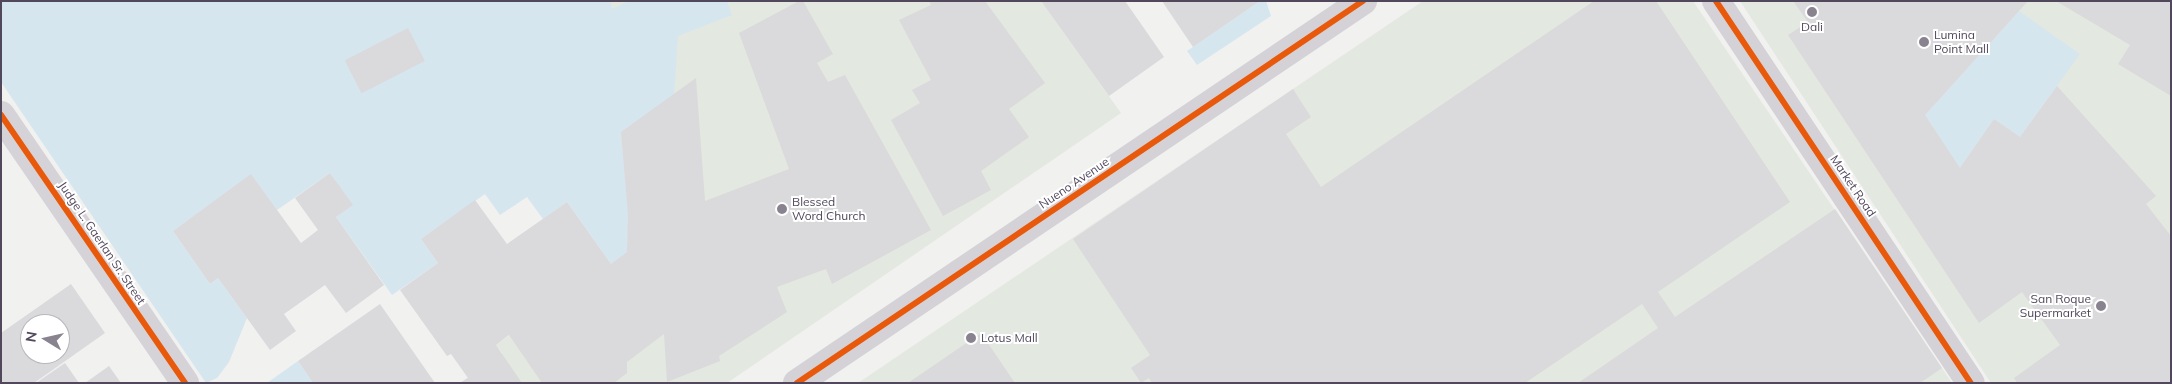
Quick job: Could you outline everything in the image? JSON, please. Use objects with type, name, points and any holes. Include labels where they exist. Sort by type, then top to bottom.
[{"type":"main road","name":"Nueno Avenue","points":[[797,383],[1363,1]]},
{"type":"main road","name":"Market Road","points":[[1716,1],[1971,383]]},
{"type":"street","name":"Judge L. Gaerlan Sr. Street","points":[[1,115],[185,383]]},
{"type":"shaded area","points":[[1,1],[611,1],[612,9],[629,1],[727,1],[732,15],[678,36],[674,95],[621,132],[628,215],[627,252],[611,264],[567,202],[543,219],[527,197],[500,215],[485,194],[421,239],[438,263],[392,295],[336,217],[352,205],[330,173],[277,210],[251,175],[173,231],[210,284],[218,278],[247,318],[229,362],[217,378],[206,383],[1,82]]},
{"type":"shaded area","points":[[611,1],[1041,1],[1121,113],[727,383],[460,383],[502,353],[496,345],[627,252]]},
{"type":"shaded area","points":[[1260,1],[1266,1],[1271,16],[1197,65],[1187,51]]},
{"type":"shaded area","points":[[1423,1],[1693,1],[1952,383],[858,383]]},
{"type":"shaded area","points":[[1740,1],[2171,1],[2171,383],[1991,383]]},
{"type":"shaded area","points":[[2019,11],[2080,54],[2020,137],[1994,119],[1960,168],[1925,115]]},
{"type":"shaded area","points":[[298,361],[313,383],[267,383]]},
{"type":"building","points":[[799,1],[803,1],[833,54],[817,63],[828,82],[845,75],[931,230],[832,284],[826,269],[777,287],[787,312],[719,356],[720,361],[667,382],[664,334],[627,362],[627,373],[614,383],[542,383],[509,335],[496,345],[522,383],[460,383],[468,378],[451,354],[447,356],[400,290],[438,263],[421,239],[475,200],[507,244],[567,202],[611,264],[627,252],[628,215],[621,132],[696,78],[705,201],[789,169],[739,33]]},
{"type":"building","points":[[929,1],[985,1],[1045,83],[1009,109],[1029,137],[981,171],[991,190],[943,216],[891,120],[920,103],[912,90],[931,80],[899,20],[931,5]]},
{"type":"building","points":[[1041,1],[1125,1],[1164,57],[1109,96]]},
{"type":"building","points":[[1162,1],[1260,1],[1193,47]]},
{"type":"building","points":[[1594,1],[1656,1],[1790,202],[1658,292],[1675,317],[1835,209],[1942,368],[1920,383],[1578,383],[1658,328],[1642,304],[1525,383],[1152,383],[1149,378],[1141,383],[1131,368],[1150,355],[1073,239],[1293,89],[1311,117],[1286,134],[1321,187]]},
{"type":"building","points":[[1793,1],[2028,1],[1925,115],[1960,168],[1994,119],[2020,137],[2057,86],[2156,196],[2146,204],[2171,236],[2171,383],[2017,383],[2014,378],[2060,345],[2022,292],[1979,323],[1788,35],[1808,22]]},
{"type":"building","points":[[2056,1],[2171,1],[2171,96],[2118,64],[2130,45]]},
{"type":"building","points":[[408,28],[425,61],[362,93],[345,60]]},
{"type":"building","points":[[330,173],[353,205],[336,217],[384,285],[346,313],[325,285],[284,314],[296,331],[270,350],[218,278],[210,284],[173,231],[251,174],[301,243],[318,230],[295,198]]},
{"type":"building","points":[[71,284],[105,333],[70,358],[70,314],[28,314]]},
{"type":"building","points":[[380,304],[435,383],[313,383],[298,361]]},
{"type":"building","points":[[20,320],[20,364],[61,364],[34,383],[1,383],[1,333]]},
{"type":"building","points":[[981,333],[1015,383],[908,383]]},
{"type":"building","points":[[66,364],[79,383],[36,383]]},
{"type":"building","points":[[109,366],[121,383],[85,383]]},
{"type":"cycle path","points":[[797,383],[1363,1]]},
{"type":"cycle path","points":[[1716,1],[1971,383]]},
{"type":"cycle path","points":[[1,115],[185,383]]},
{"type":"place","name":"Dali","points":[[1812,12]]},
{"type":"place","name":"Lumina Point Mall","points":[[1924,42]]},
{"type":"place","name":"Blessed Word Church","points":[[782,209]]},
{"type":"place","name":"San Roque Supermarket","points":[[2101,306]]},
{"type":"place","name":"Lotus Mall","points":[[971,338]]}]
